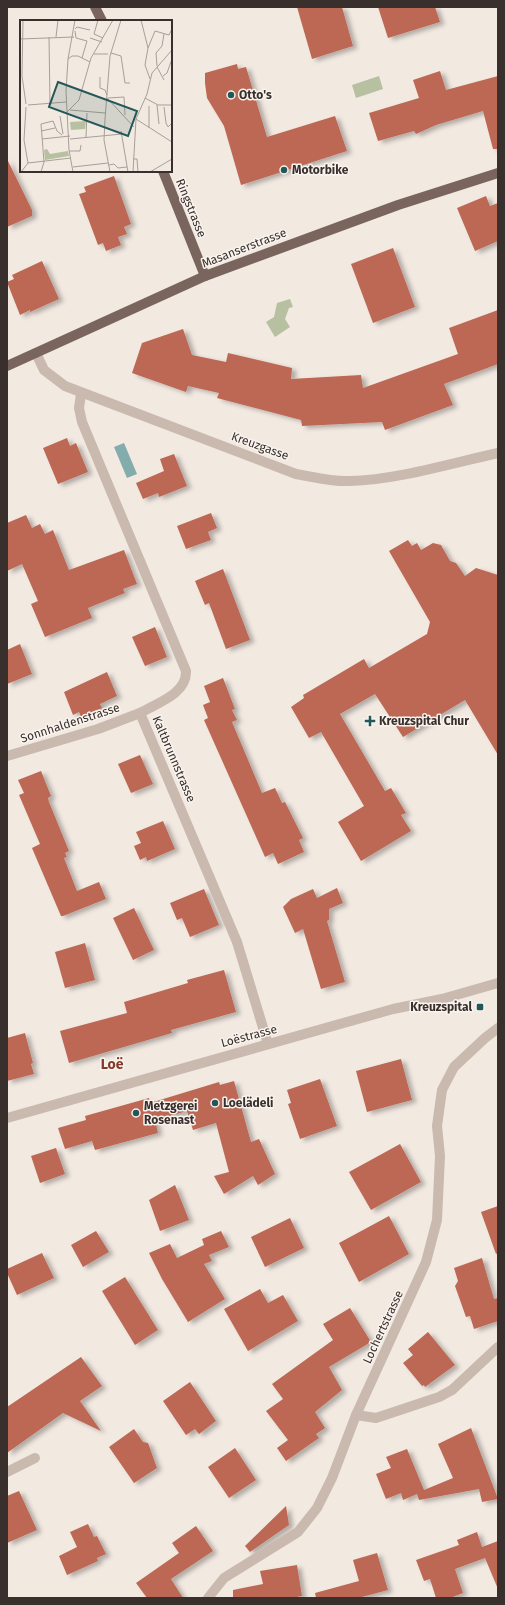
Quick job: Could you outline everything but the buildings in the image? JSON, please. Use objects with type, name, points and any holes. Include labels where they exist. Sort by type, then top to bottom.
[{"type":"main road","points":[[95,7],[102,20]]},
{"type":"main road","name":"Ringstrasse","points":[[163,172],[205,276]]},
{"type":"main road","name":"Masanserstrasse","points":[[7,366],[205,276],[398,205],[498,173]]},
{"type":"street","name":"Kreuzgasse","points":[[36,353],[44,370],[50,376],[64,386],[81,394],[296,474],[349,482],[378,479],[498,453]]},
{"type":"street","name":"Kaltbrunnstrasse","points":[[81,394],[79,408],[82,422],[186,671],[185,683],[181,688],[140,713],[237,942],[268,1044]]},
{"type":"street","name":"Sonnhaldenstrasse","points":[[7,756],[98,729],[140,713]]},
{"type":"street","name":"Loëstrasse","points":[[7,1118],[268,1044],[498,983]]},
{"type":"street","name":"Lochertstrasse","points":[[208,1598],[224,1578],[298,1532],[317,1508],[332,1478],[356,1416],[415,1288],[432,1243],[437,1220],[440,1156],[437,1126],[442,1090],[454,1067],[498,1028]]},
{"type":"street","points":[[356,1416],[376,1418],[439,1397],[452,1390],[498,1347]]},
{"type":"street","points":[[7,1472],[35,1458]]},
{"type":"green space","points":[[379,76],[383,89],[356,98],[352,85]]},
{"type":"green space","points":[[290,299],[293,307],[289,308],[285,319],[290,327],[275,337],[266,322],[274,317],[277,303]]},
{"type":"water","points":[[124,443],[137,474],[127,478],[114,447]]},
{"type":"place","name":"Otto's","points":[[231,95]]},
{"type":"place","name":"Motorbike","points":[[284,170]]},
{"type":"place","name":"Kreuzspital Chur","points":[[370,721]]},
{"type":"place","name":"Kreuzspital","points":[[480,1007]]},
{"type":"place","name":"Loelädeli","points":[[215,1103]]},
{"type":"place","name":"Metzgerei Rosenast","points":[[136,1113]]},
{"type":"district","name":"Loë","points":[[112,1064]]}]
